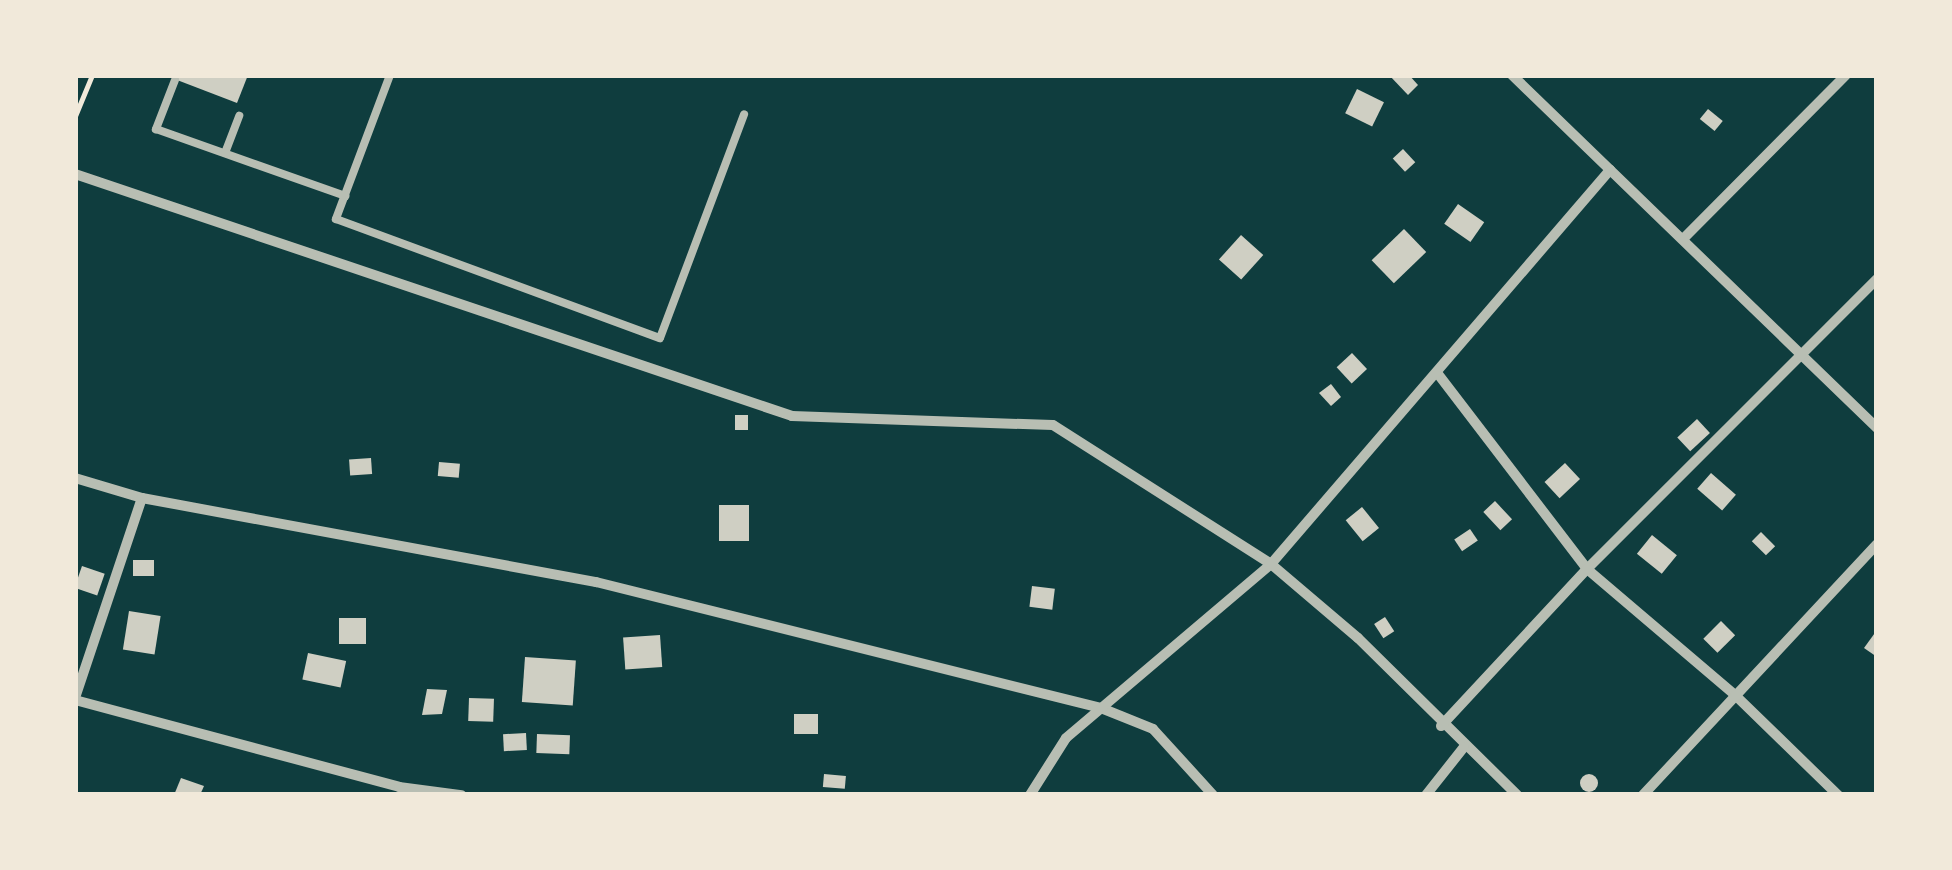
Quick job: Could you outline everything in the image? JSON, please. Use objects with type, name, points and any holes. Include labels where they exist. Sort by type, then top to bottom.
[{"type":"street","points":[[1512,75],[1685,237],[1877,428]]},
{"type":"street","points":[[1685,237],[1846,75]]},
{"type":"street","points":[[1030,795],[1066,738],[1272,564],[1610,170]]},
{"type":"street","points":[[75,174],[792,416],[1053,425],[1272,564],[1358,638],[1442,726],[1517,795]]},
{"type":"street","points":[[1442,726],[1587,570],[1877,279]]},
{"type":"street","points":[[1438,374],[1587,570],[1735,695],[1838,795]]},
{"type":"street","points":[[75,478],[142,498],[596,582],[1101,708],[1153,728],[1213,795]]},
{"type":"street","points":[[142,498],[75,698],[399,788],[461,795]]},
{"type":"street","points":[[1642,795],[1877,544]]},
{"type":"street","points":[[1426,795],[1464,746]]},
{"type":"lane","points":[[390,75],[336,219],[660,338],[744,114]]},
{"type":"lane","points":[[174,80],[156,129],[344,196]]},
{"type":"lane","points":[[226,153],[239,116]]},
{"type":"path","points":[[75,116],[92,75]]},
{"type":"building","points":[[164,75],[248,75],[237,103]]},
{"type":"building","points":[[1389,75],[1409,75],[1418,85],[1408,95]]},
{"type":"building","points":[[1357,89],[1384,102],[1372,126],[1345,113]]},
{"type":"building","points":[[1708,109],[1723,121],[1715,131],[1700,119]]},
{"type":"building","points":[[1403,149],[1415,162],[1405,172],[1393,159]]},
{"type":"building","points":[[1458,204],[1484,222],[1470,242],[1444,224]]},
{"type":"building","points":[[1404,229],[1426,252],[1394,283],[1372,260]]},
{"type":"building","points":[[1241,235],[1263,255],[1241,280],[1219,260]]},
{"type":"building","points":[[1352,353],[1367,369],[1352,383],[1337,367]]},
{"type":"building","points":[[1331,384],[1341,397],[1331,406],[1319,393]]},
{"type":"building","points":[[735,415],[748,415],[748,430],[735,430]]},
{"type":"building","points":[[1697,419],[1710,433],[1690,451],[1677,437]]},
{"type":"building","points":[[371,458],[372,474],[350,475],[349,460]]},
{"type":"building","points":[[439,462],[460,464],[459,478],[438,476]]},
{"type":"building","points":[[1565,463],[1580,479],[1560,498],[1545,482]]},
{"type":"building","points":[[1711,473],[1736,495],[1722,510],[1697,489]]},
{"type":"building","points":[[1495,501],[1512,519],[1500,530],[1483,512]]},
{"type":"building","points":[[719,505],[749,505],[749,541],[719,541]]},
{"type":"building","points":[[1362,507],[1379,528],[1363,541],[1346,520]]},
{"type":"building","points":[[1470,529],[1478,541],[1462,551],[1454,540]]},
{"type":"building","points":[[1761,532],[1775,546],[1766,555],[1752,541]]},
{"type":"building","points":[[1652,535],[1677,555],[1662,574],[1637,554]]},
{"type":"building","points":[[133,560],[154,560],[154,576],[133,576]]},
{"type":"building","points":[[82,566],[105,574],[97,596],[75,588]]},
{"type":"building","points":[[1032,586],[1055,589],[1052,610],[1029,607]]},
{"type":"building","points":[[129,611],[161,616],[155,655],[123,650]]},
{"type":"building","points":[[1385,617],[1394,631],[1383,638],[1374,624]]},
{"type":"building","points":[[339,618],[366,618],[366,644],[339,644]]},
{"type":"building","points":[[1721,621],[1735,635],[1717,653],[1703,639]]},
{"type":"building","points":[[1877,630],[1877,657],[1864,648]]},
{"type":"building","points":[[660,635],[662,667],[625,670],[623,638]]},
{"type":"building","points":[[308,653],[346,661],[341,688],[302,679]]},
{"type":"building","points":[[525,657],[576,661],[573,705],[522,702]]},
{"type":"building","points":[[427,689],[447,690],[442,714],[422,715]]},
{"type":"building","points":[[469,698],[494,699],[493,722],[468,721]]},
{"type":"building","points":[[794,714],[818,714],[818,734],[794,734]]},
{"type":"building","points":[[526,733],[527,750],[504,751],[503,734]]},
{"type":"building","points":[[537,734],[570,735],[569,754],[536,753]]},
{"type":"building","points":[[824,774],[846,776],[845,789],[823,787]]},
{"type":"building","points":[[1589,774],[1596,776],[1596,790],[1589,792],[1582,790],[1580,783],[1582,776]]},
{"type":"building","points":[[181,778],[204,786],[200,795],[174,795]]}]
